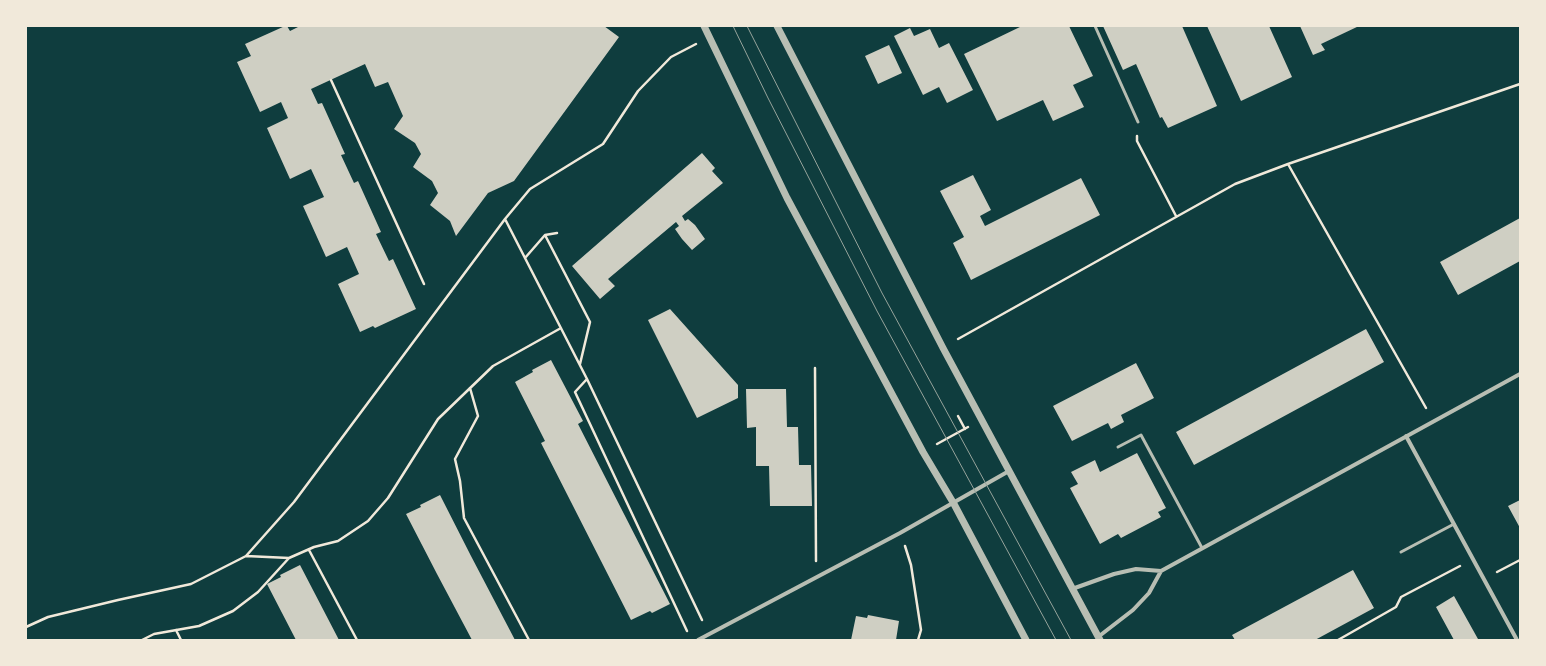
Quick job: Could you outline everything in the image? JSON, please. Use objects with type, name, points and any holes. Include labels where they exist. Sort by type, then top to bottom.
[{"type":"street","points":[[704,26],[787,198],[923,452],[954,504],[1026,640]]},
{"type":"street","points":[[777,26],[943,348],[1099,638],[1133,610],[1149,592],[1161,571],[1520,374]]},
{"type":"street","points":[[1406,436],[1517,640]]},
{"type":"street","points":[[698,640],[954,504],[1009,472]]},
{"type":"street","points":[[1072,590],[1114,574],[1136,570],[1161,571]]},
{"type":"lane","points":[[1095,26],[1138,122]]},
{"type":"lane","points":[[1118,447],[1141,435],[1202,548]]},
{"type":"lane","points":[[1401,552],[1454,524]]},
{"type":"path","points":[[26,627],[48,617],[191,584],[246,556],[299,496],[505,219],[530,189],[604,144],[638,91],[672,57],[709,37]]},
{"type":"path","points":[[330,80],[424,284]]},
{"type":"path","points":[[943,348],[1235,184],[1288,164],[1520,84]]},
{"type":"path","points":[[1138,122],[1137,141],[1176,216]]},
{"type":"path","points":[[1288,164],[1434,420]]},
{"type":"path","points":[[505,219],[587,379],[709,634]]},
{"type":"path","points":[[525,258],[545,235],[557,233]]},
{"type":"path","points":[[545,235],[590,322],[579,365]]},
{"type":"path","points":[[246,556],[289,558],[338,541],[368,521],[388,498],[438,419],[493,366],[561,328]]},
{"type":"path","points":[[815,368],[816,577]]},
{"type":"path","points":[[587,379],[575,392],[689,633]]},
{"type":"path","points":[[470,388],[478,416],[455,459],[460,481],[464,518],[529,640]]},
{"type":"path","points":[[958,416],[965,429]]},
{"type":"path","points":[[923,452],[982,420]]},
{"type":"path","points":[[900,533],[911,565],[920,630],[918,640]]},
{"type":"path","points":[[309,550],[357,640]]},
{"type":"path","points":[[142,640],[154,634],[199,626],[233,611],[258,592],[289,558]]},
{"type":"path","points":[[1338,640],[1396,607],[1401,597],[1473,559]]},
{"type":"path","points":[[1484,579],[1520,560]]},
{"type":"path","points":[[176,630],[182,640]]},
{"type":"building","points":[[287,26],[290,31],[300,26],[604,26],[619,37],[514,181],[488,193],[456,236],[450,221],[430,205],[438,193],[432,181],[413,167],[421,154],[415,143],[394,129],[403,116],[388,82],[375,87],[365,64],[311,89],[318,104],[322,103],[345,154],[341,155],[354,183],[358,181],[381,232],[376,234],[389,261],[393,259],[416,309],[375,328],[373,326],[360,332],[338,284],[359,274],[347,247],[326,257],[303,206],[324,197],[311,169],[290,179],[267,128],[288,118],[281,102],[260,112],[237,62],[251,56],[245,44]]},
{"type":"building","points":[[1022,26],[1069,26],[1093,76],[1073,85],[1084,107],[1053,121],[1043,100],[997,121],[964,54]]},
{"type":"building","points":[[1103,26],[1182,26],[1217,106],[1168,128],[1162,117],[1160,118],[1136,64],[1123,70]]},
{"type":"building","points":[[1207,26],[1269,26],[1292,77],[1241,101]]},
{"type":"building","points":[[1300,26],[1359,26],[1321,44],[1325,50],[1313,55]]},
{"type":"building","points":[[910,28],[914,36],[930,29],[939,48],[949,43],[973,90],[947,103],[939,87],[923,95],[894,36]]},
{"type":"building","points":[[889,45],[902,73],[878,84],[865,56]]},
{"type":"building","points":[[702,153],[715,168],[712,171],[723,183],[682,216],[685,221],[688,219],[695,225],[705,239],[692,250],[675,229],[679,226],[676,222],[608,279],[615,286],[600,299],[572,266]]},
{"type":"building","points":[[973,175],[991,210],[980,216],[985,226],[1081,178],[1100,215],[971,280],[953,243],[964,237],[940,191]]},
{"type":"building","points":[[1520,218],[1520,261],[1458,295],[1440,262]]},
{"type":"building","points":[[670,309],[738,385],[738,398],[697,418],[648,320]]},
{"type":"building","points":[[1366,329],[1384,362],[1194,465],[1176,432]]},
{"type":"building","points":[[551,360],[583,421],[578,424],[670,604],[652,613],[650,611],[631,620],[541,443],[545,441],[515,382],[533,372],[532,370]]},
{"type":"building","points":[[1136,363],[1154,398],[1121,415],[1124,422],[1111,429],[1108,423],[1072,441],[1053,406]]},
{"type":"building","points":[[746,389],[786,389],[787,427],[798,427],[799,465],[811,465],[812,506],[770,506],[769,466],[756,466],[756,427],[747,428]]},
{"type":"building","points":[[1137,453],[1166,508],[1158,512],[1161,517],[1121,538],[1118,534],[1100,544],[1070,488],[1078,484],[1071,472],[1095,460],[1100,472]]},
{"type":"building","points":[[440,495],[515,640],[472,640],[437,574],[406,514],[421,507],[420,505]]},
{"type":"building","points":[[1520,500],[1520,528],[1508,506]]},
{"type":"building","points":[[300,565],[339,640],[296,640],[267,584],[281,577],[280,575]]},
{"type":"building","points":[[1353,570],[1374,608],[1315,640],[1235,640],[1232,635]]},
{"type":"building","points":[[1454,596],[1478,639],[1454,640],[1436,607]]},
{"type":"building","points":[[868,615],[899,621],[896,640],[851,640],[856,616],[867,618]]},
{"type":"tram line","points":[[733,26],[768,98],[877,311],[1056,640]]},
{"type":"tram line","points":[[747,26],[882,293],[1071,640]]}]
